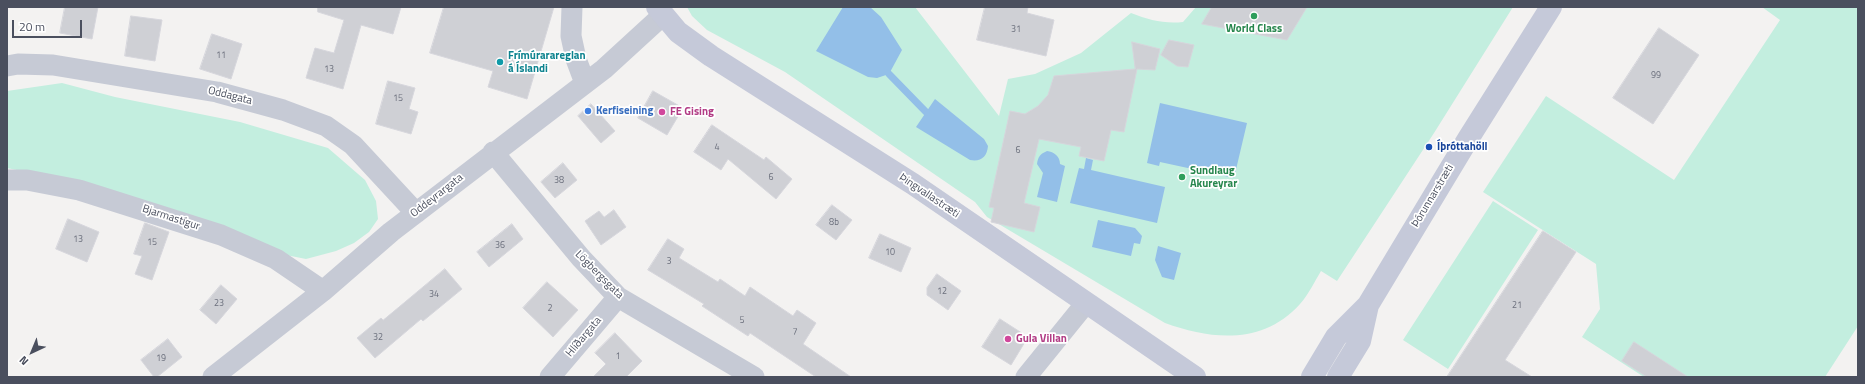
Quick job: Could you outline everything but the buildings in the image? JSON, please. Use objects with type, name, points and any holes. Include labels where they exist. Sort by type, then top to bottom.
[{"type":"main road","name":"Þórunnarstræti","points":[[1312,377],[1336,337],[1368,305],[1468,139],[1551,7]]},
{"type":"main road","name":"Þingvallastræti","points":[[660,11],[678,32],[711,56],[913,184],[1195,377]]},
{"type":"main road","name":"Þórunnarstræti","points":[[1338,377],[1360,341],[1368,305]]},
{"type":"street","points":[[572,7],[572,36],[576,59],[585,83]]},
{"type":"street","name":"Oddeyrargata","points":[[213,377],[322,292],[390,232],[493,152],[604,69],[660,11]]},
{"type":"street","name":"Oddagata","points":[[7,66],[18,64],[60,66],[217,92],[283,110],[326,126],[353,145],[416,213]]},
{"type":"street","name":"Lögbergsgata","points":[[493,152],[581,258],[618,297],[754,377]]},
{"type":"street","name":"Bjarmastígur","points":[[7,180],[27,180],[79,190],[221,235],[276,259],[322,292]]},
{"type":"street","name":"Hlíðargata","points":[[550,377],[618,297]]},
{"type":"street","points":[[1026,377],[1086,303]]},
{"type":"green space","name":"Sundlaug Akureyrar","points":[[687,7],[915,7],[999,116],[1008,79],[1035,74],[1081,53],[1131,13],[1157,21],[1183,22],[1196,7],[1513,7],[1434,133],[1337,281],[1321,271],[1300,304],[1286,317],[1270,327],[1253,333],[1219,335],[1183,329],[1165,323],[987,217],[975,202],[785,72],[707,30],[692,16]]},
{"type":"green space","points":[[1762,7],[1858,7],[1858,326],[1825,377],[1644,377],[1582,337],[1600,309],[1596,264],[1483,192],[1546,96],[1674,180],[1780,20]]},
{"type":"green space","points":[[62,83],[115,97],[240,122],[328,148],[365,180],[376,201],[378,219],[369,232],[354,243],[336,251],[306,259],[286,255],[95,186],[7,168],[7,91]]},
{"type":"green space","points":[[1493,201],[1538,230],[1448,369],[1403,340]]},
{"type":"water","points":[[843,7],[870,7],[881,17],[902,50],[889,74],[877,78],[868,77],[816,51]]},
{"type":"water","points":[[935,99],[984,139],[988,146],[983,158],[970,160],[916,127]]},
{"type":"water","points":[[1160,103],[1247,123],[1234,178],[1160,162],[1159,166],[1147,163]]},
{"type":"water","points":[[1047,151],[1056,155],[1060,164],[1065,166],[1057,202],[1037,197],[1043,173],[1037,162],[1041,155]]},
{"type":"water","points":[[1086,158],[1093,160],[1091,170],[1165,187],[1157,223],[1070,203],[1079,168],[1084,169]]},
{"type":"water","points":[[1098,220],[1135,228],[1142,236],[1140,244],[1134,243],[1131,256],[1092,247]]},
{"type":"water","points":[[1158,246],[1181,253],[1174,280],[1162,277],[1155,260]]},
{"type":"waterway","points":[[889,74],[926,112]]},
{"type":"place","name":"World Class","points":[[1254,16]]},
{"type":"place","name":"Frímúrarareglan á Íslandi","points":[[500,62]]},
{"type":"place","name":"Kerfiseining","points":[[588,111]]},
{"type":"place","name":"FE Gising","points":[[662,112]]},
{"type":"place","name":"Íþróttahöll","points":[[1429,147]]},
{"type":"place","name":"Sundlaug Akureyrar","points":[[1182,177]]},
{"type":"place","name":"Gula Villan","points":[[1008,339]]}]
